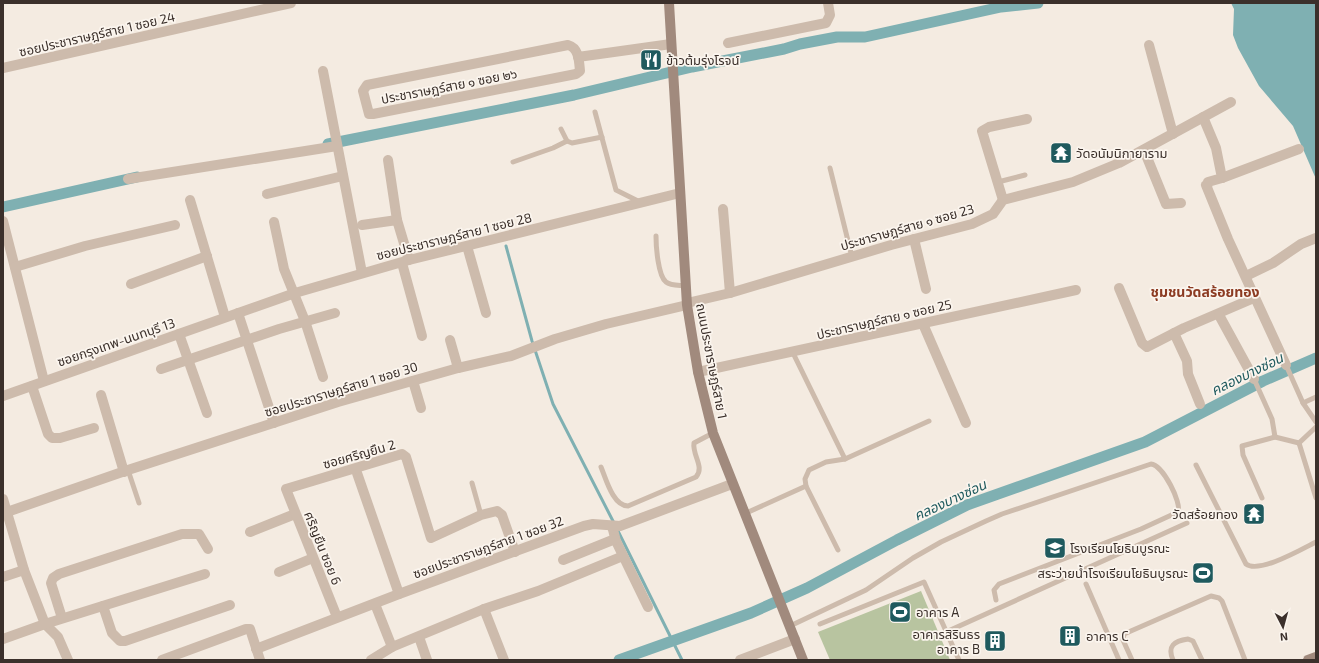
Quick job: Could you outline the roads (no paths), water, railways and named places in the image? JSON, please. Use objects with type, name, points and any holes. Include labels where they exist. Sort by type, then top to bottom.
[{"type":"main road","name":"ถนนประชาราษฎร์สาย 1","points":[[669,3],[687,304],[698,372],[713,433],[803,660]]},
{"type":"main road","points":[[1308,660],[1316,657]]},
{"type":"street","name":"ซอยประชาราษฎร์สาย 1 ซอย 24","points":[[3,68],[291,3]]},
{"type":"street","points":[[728,43],[826,23],[830,15],[828,3]]},
{"type":"street","name":"ประชาราษฎร์สาย ๑ ซอย ๒๖","points":[[568,44],[576,49],[578,57],[580,71],[576,74],[373,114],[369,114],[363,91],[367,85],[568,44]]},
{"type":"street","points":[[578,57],[671,44]]},
{"type":"street","points":[[1149,45],[1173,134]]},
{"type":"street","points":[[323,71],[362,273]]},
{"type":"street","points":[[1027,119],[989,127],[982,131],[1003,200],[1074,182],[1119,163],[1231,102]]},
{"type":"street","points":[[1203,117],[1216,148],[1222,178]]},
{"type":"street","points":[[128,179],[336,141]]},
{"type":"street","points":[[1286,365],[1254,298],[1246,276],[1228,239],[1206,185],[1208,182],[1299,149]]},
{"type":"street","points":[[1144,150],[1166,204],[1181,203]]},
{"type":"street","points":[[388,160],[397,220],[422,336]]},
{"type":"street","points":[[267,194],[343,176]]},
{"type":"street","name":"ซอยประชาราษฎร์สาย 1 ซอย 28","points":[[238,313],[295,293],[406,261],[680,193]]},
{"type":"street","points":[[190,200],[225,317]]},
{"type":"street","name":"ประชาราษฎร์สาย ๑ ซอย 23","points":[[687,304],[730,293],[979,220],[993,214],[1003,200]]},
{"type":"street","points":[[723,209],[730,293]]},
{"type":"street","points":[[362,225],[397,220]]},
{"type":"street","points":[[3,221],[6,248],[14,266],[44,381]]},
{"type":"street","points":[[274,222],[284,269],[295,293],[323,377]]},
{"type":"street","points":[[14,266],[86,246],[175,225]]},
{"type":"street","points":[[1246,276],[1273,263],[1301,244],[1316,238]]},
{"type":"street","points":[[914,239],[926,289]]},
{"type":"street","points":[[467,246],[486,313]]},
{"type":"street","points":[[132,284],[207,256]]},
{"type":"street","points":[[1119,288],[1145,346],[1219,315],[1254,298]]},
{"type":"street","name":"ประชาราษฎร์สาย ๑ ซอย 25","points":[[698,372],[793,353],[1076,290]]},
{"type":"street","name":"ซอยประชาราษฎร์สาย 1 ซอย 30","points":[[7,512],[126,471],[338,402],[458,368],[511,356],[606,324],[687,304]]},
{"type":"street","points":[[238,313],[274,423]]},
{"type":"street","name":"ซอยกรุงเทพ-นนทบุรี 13","points":[[3,396],[238,313]]},
{"type":"street","points":[[161,369],[305,321],[335,313]]},
{"type":"street","points":[[1219,315],[1254,379]]},
{"type":"street","points":[[923,324],[966,423]]},
{"type":"street","points":[[1174,333],[1187,361],[1188,374],[1200,404]]},
{"type":"street","points":[[179,334],[207,414]]},
{"type":"street","points":[[450,340],[458,368]]},
{"type":"street","points":[[413,381],[421,408]]},
{"type":"street","points":[[32,386],[48,434],[52,438],[60,438],[94,428]]},
{"type":"street","points":[[101,395],[126,471]]},
{"type":"street","name":"ซอยศริญยืน 2","points":[[286,489],[402,454],[406,457],[431,538],[481,515],[496,511],[500,512],[515,552]]},
{"type":"street","points":[[357,473],[399,594]]},
{"type":"street","name":"ซอยประชาราษฎร์สาย 1 ซอย 32","points":[[256,649],[337,617],[584,526],[593,524],[615,526],[732,484]]},
{"type":"street","name":"ศริญยืน ซอย 6","points":[[286,489],[337,617]]},
{"type":"street","points":[[3,499],[24,570],[45,624],[58,637],[68,660]]},
{"type":"street","points":[[250,532],[296,514]]},
{"type":"street","points":[[615,526],[615,538],[648,607]]},
{"type":"street","points":[[62,618],[51,583],[53,578],[59,574],[182,534],[199,534],[208,549]]},
{"type":"street","points":[[563,560],[615,538]]},
{"type":"street","points":[[371,660],[392,647],[484,609],[538,591],[623,556]]},
{"type":"street","points":[[279,572],[313,558]]},
{"type":"street","points":[[3,577],[24,570]]},
{"type":"street","points":[[3,640],[62,618],[204,574]]},
{"type":"street","points":[[375,604],[392,647]]},
{"type":"street","points":[[103,606],[112,633],[120,641],[125,641],[230,605]]},
{"type":"street","points":[[484,609],[504,660]]},
{"type":"street","points":[[162,660],[246,629],[250,629],[260,660]]},
{"type":"street","points":[[419,637],[427,660]]},
{"type":"street","points":[[740,660],[795,640]]},
{"type":"lane","points":[[596,112],[616,190],[640,203]]},
{"type":"lane","points":[[561,129],[567,142]]},
{"type":"lane","points":[[513,162],[567,142],[572,143],[602,137]]},
{"type":"lane","points":[[830,168],[852,257]]},
{"type":"lane","points":[[998,182],[1026,175]]},
{"type":"lane","points":[[656,236],[662,277],[666,282],[671,284],[686,286]]},
{"type":"lane","points":[[793,353],[845,459]]},
{"type":"lane","points":[[1286,365],[1303,403],[1316,422]]},
{"type":"lane","points":[[1254,379],[1272,419],[1275,437]]},
{"type":"lane","points":[[1303,403],[1316,397]]},
{"type":"lane","points":[[838,550],[806,486],[805,479],[809,470],[826,462],[845,459],[929,422]]},
{"type":"lane","points":[[1299,443],[1316,428]]},
{"type":"lane","points":[[601,467],[619,504],[628,506],[696,477],[700,473],[700,468],[693,447],[694,443],[713,433]]},
{"type":"lane","points":[[1262,498],[1243,455],[1242,446],[1275,437],[1299,443]]},
{"type":"lane","points":[[1299,443],[1316,498]]},
{"type":"lane","points":[[790,626],[866,590],[913,558],[941,542],[1002,514],[1151,464],[1158,466],[1163,472],[1178,502],[1178,512],[1141,529],[1000,584],[994,590],[996,600]]},
{"type":"lane","points":[[1196,465],[1246,564],[1249,567],[1257,567],[1272,562],[1316,542]]},
{"type":"lane","points":[[126,471],[139,503]]},
{"type":"lane","points":[[472,484],[481,515]]},
{"type":"lane","points":[[744,514],[806,486]]},
{"type":"lane","points":[[946,632],[1187,523]]},
{"type":"lane","points":[[820,624],[924,582],[959,660]]},
{"type":"lane","points":[[1086,584],[1119,660]]},
{"type":"lane","points":[[1132,660],[1123,640],[1124,634],[1211,596],[1219,598],[1222,601],[1245,660]]},
{"type":"lane","points":[[1173,660],[1170,652],[1171,648],[1176,643],[1188,639],[1193,641],[1202,660]]},
{"type":"water","points":[[1231,3],[1316,3],[1316,179],[1293,126],[1259,86],[1238,48],[1233,35],[1234,9]]},
{"type":"waterway","points":[[328,144],[574,95],[692,67],[784,49],[800,44],[837,37],[865,37],[1001,7],[1038,3]]},
{"type":"waterway","points":[[3,207],[137,177]]},
{"type":"waterway","points":[[506,246],[532,341],[553,404],[614,523]]},
{"type":"waterway","name":"คลองบางซ่อน","points":[[619,660],[751,613],[807,588],[967,505],[1145,442],[1263,381],[1316,358]]},
{"type":"waterway","points":[[617,529],[682,660]]},
{"type":"place","name":"ข้าวต้มรุ่งโรจน์","points":[[651,60]]},
{"type":"place","name":"วัดอนัมนิกายาราม","points":[[1061,153]]},
{"type":"place","name":"วัดสร้อยทอง","points":[[1254,514]]},
{"type":"place","name":"โรงเรียนโยธินบูรณะ","points":[[1055,548]]},
{"type":"place","name":"สระว่ายนํ้าโรงเรียนโยธินบูรณะ","points":[[1203,573]]},
{"type":"place","name":"อาคาร A","points":[[900,612]]},
{"type":"place","name":"อาคาร C","points":[[1070,636]]},
{"type":"place","name":"อาคารสิรินธร อาคาร B","points":[[995,641]]},
{"type":"district","name":"ชุมชนวัดสร้อยทอง","points":[[1205,292]]}]
